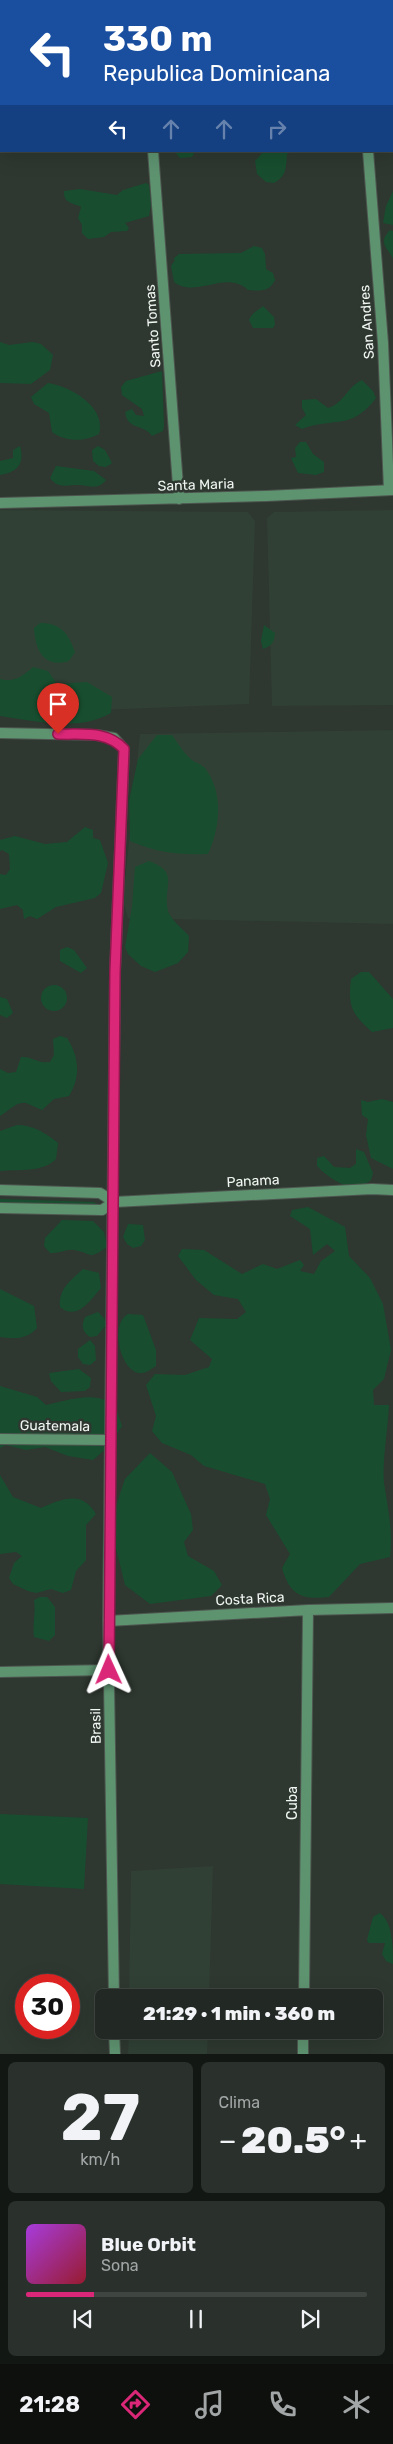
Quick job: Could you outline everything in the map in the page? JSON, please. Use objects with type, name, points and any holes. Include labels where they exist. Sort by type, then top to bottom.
[{"type":"street","name":"Santo Tomas","points":[[153,152],[179,499]]},
{"type":"street","name":"San Andres","points":[[368,152],[383,343],[391,490]]},
{"type":"street","name":"Santa Maria","points":[[0,503],[179,499],[391,490]]},
{"type":"street","name":"Brasil","points":[[0,733],[97,735],[114,738],[124,749],[115,972],[108,1621],[114,1989]]},
{"type":"street","name":"Panama","points":[[0,1208],[102,1210],[114,1202],[372,1189],[393,1190]]},
{"type":"street","name":"Panama","points":[[0,1190],[100,1193],[114,1202]]},
{"type":"street","name":"Guatemala","points":[[0,1439],[110,1440]]},
{"type":"street","name":"Costa Rica","points":[[108,1621],[308,1610],[393,1608]]},
{"type":"street","name":"Cuba","points":[[304,1989],[308,1610]]},
{"type":"street","points":[[0,1672],[109,1670]]},
{"type":"street","points":[[114,2039],[115,2054]]},
{"type":"street","points":[[303,2039],[303,2054]]},
{"type":"shaded area","points":[[0,510],[248,512],[255,521],[249,704],[0,714]]},
{"type":"shaded area","points":[[393,510],[393,705],[272,706],[267,518],[274,512]]},
{"type":"shaded area","points":[[393,730],[393,924],[128,918],[123,901],[140,734]]},
{"type":"shaded area","points":[[213,1866],[209,1989],[129,1989],[131,1871]]},
{"type":"shaded area","points":[[129,2039],[208,2039],[207,2054],[128,2054]]},
{"type":"green space","points":[[175,152],[195,152],[192,157],[180,158]]},
{"type":"green space","points":[[263,152],[290,152],[287,154],[284,174],[274,183],[266,182],[257,174],[255,161]]},
{"type":"green space","points":[[146,183],[149,185],[151,205],[149,216],[125,223],[129,228],[127,231],[111,232],[104,237],[88,239],[82,233],[82,225],[78,218],[81,207],[67,201],[64,195],[64,191],[80,189],[117,195],[123,190]]},
{"type":"green space","points":[[393,191],[393,225],[383,223],[386,206]]},
{"type":"green space","points":[[390,230],[393,231],[393,259],[384,242]]},
{"type":"green space","points":[[254,246],[262,248],[265,254],[266,269],[273,273],[275,280],[267,289],[248,290],[240,284],[231,282],[191,287],[182,286],[174,282],[171,266],[175,260],[173,259],[179,254],[241,253]]},
{"type":"green space","points":[[263,306],[274,317],[275,325],[273,328],[253,328],[249,320]]},
{"type":"green space","points":[[0,342],[9,345],[33,342],[41,344],[53,355],[50,370],[31,384],[0,383]]},
{"type":"green space","points":[[162,371],[164,426],[163,431],[152,436],[144,429],[129,422],[125,412],[132,409],[136,415],[144,416],[142,409],[122,395],[121,387],[126,381]]},
{"type":"green space","points":[[362,380],[373,391],[376,398],[359,415],[350,419],[302,429],[295,425],[306,415],[302,408],[302,400],[316,399],[328,408],[338,403],[353,386]]},
{"type":"green space","points":[[48,383],[76,393],[92,407],[98,415],[100,424],[99,434],[75,440],[63,438],[52,432],[49,413],[34,404],[31,397]]},
{"type":"green space","points":[[300,442],[306,442],[313,454],[324,462],[324,472],[316,475],[298,473],[291,458],[296,457],[295,448]]},
{"type":"green space","points":[[20,446],[21,458],[18,467],[11,472],[0,475],[0,461],[13,458],[13,450]]},
{"type":"green space","points":[[98,446],[105,450],[112,463],[106,467],[99,466],[93,461],[92,450]]},
{"type":"green space","points":[[56,466],[94,471],[106,480],[94,487],[60,485],[53,482],[50,478]]},
{"type":"green space","points":[[40,623],[47,623],[58,627],[70,639],[75,652],[69,661],[52,662],[42,655],[38,649],[34,628]]},
{"type":"green space","points":[[264,625],[275,633],[272,643],[263,649],[261,641]]},
{"type":"green space","points":[[33,667],[48,671],[57,684],[87,682],[112,697],[111,713],[98,719],[71,724],[57,724],[0,716],[0,679],[10,680],[18,678]]},
{"type":"green space","points":[[157,735],[172,735],[186,755],[202,765],[211,778],[215,788],[218,810],[215,833],[208,854],[168,852],[130,841],[129,801],[138,759]]},
{"type":"green space","points":[[85,827],[93,830],[93,838],[100,840],[108,863],[101,893],[95,898],[56,907],[37,919],[30,916],[24,919],[23,910],[17,905],[0,909],[0,874],[6,875],[10,869],[9,854],[2,850],[0,851],[0,840],[15,836],[45,844],[67,842]]},
{"type":"green space","points":[[149,861],[165,870],[168,881],[167,902],[169,914],[189,936],[188,952],[178,963],[155,972],[141,966],[128,954],[125,947],[132,907],[135,867]]},
{"type":"green space","points":[[67,947],[74,950],[87,968],[81,973],[60,961],[60,950]]},
{"type":"green space","points":[[361,972],[369,972],[393,999],[393,1028],[372,1032],[355,1014],[350,996],[351,979]]},
{"type":"green space","points":[[54,985],[63,989],[67,998],[63,1007],[54,1011],[45,1007],[41,998],[45,989]]},
{"type":"green space","points":[[0,997],[7,999],[13,1013],[7,1018],[0,1015]]},
{"type":"green space","points":[[60,1036],[67,1038],[76,1059],[77,1074],[69,1096],[54,1099],[42,1110],[22,1103],[12,1107],[0,1116],[0,1069],[8,1073],[16,1072],[21,1057],[50,1062],[54,1055],[53,1039]]},
{"type":"green space","points":[[382,1099],[393,1102],[393,1169],[371,1158],[366,1135],[368,1119],[362,1115],[361,1100],[368,1102]]},
{"type":"green space","points":[[17,1125],[39,1130],[58,1143],[56,1159],[44,1166],[30,1170],[0,1171],[0,1131]]},
{"type":"green space","points":[[356,1149],[364,1152],[373,1173],[371,1180],[360,1187],[352,1188],[341,1184],[317,1166],[317,1158],[324,1156],[334,1167],[350,1168],[356,1164]]},
{"type":"green space","points":[[0,1199],[94,1202],[97,1204],[0,1204]]},
{"type":"green space","points":[[308,1207],[345,1227],[349,1256],[370,1278],[383,1304],[391,1350],[384,1379],[373,1390],[374,1405],[389,1405],[384,1455],[384,1483],[390,1529],[390,1557],[360,1564],[329,1597],[319,1598],[298,1594],[293,1590],[285,1577],[282,1568],[290,1554],[266,1515],[270,1499],[265,1484],[204,1466],[191,1455],[162,1443],[152,1431],[156,1416],[146,1385],[155,1374],[185,1375],[209,1367],[212,1359],[190,1340],[199,1318],[237,1319],[246,1312],[238,1299],[214,1295],[196,1280],[178,1256],[182,1249],[204,1250],[242,1274],[263,1264],[277,1269],[300,1260],[304,1265],[300,1271],[314,1274],[321,1261],[335,1251],[327,1244],[313,1255],[310,1229],[290,1216],[292,1210]]},
{"type":"green space","points":[[62,1220],[93,1221],[104,1232],[107,1247],[93,1255],[74,1250],[50,1253],[44,1246],[45,1238]]},
{"type":"green space","points":[[128,1224],[143,1225],[145,1240],[141,1246],[133,1248],[127,1244],[123,1237]]},
{"type":"green space","points":[[83,1269],[99,1273],[101,1288],[83,1308],[78,1311],[66,1311],[60,1307],[63,1290]]},
{"type":"green space","points":[[0,1289],[34,1306],[37,1328],[29,1335],[20,1338],[0,1337]]},
{"type":"green space","points":[[98,1312],[104,1318],[106,1325],[97,1336],[90,1337],[85,1333],[84,1320],[85,1317]]},
{"type":"green space","points":[[128,1314],[143,1315],[156,1350],[156,1366],[144,1373],[135,1372],[129,1367],[120,1349],[119,1328],[122,1320]]},
{"type":"green space","points":[[90,1340],[95,1346],[96,1360],[90,1365],[83,1364],[78,1357],[78,1349]]},
{"type":"green space","points":[[79,1369],[91,1378],[90,1387],[85,1391],[61,1392],[51,1381],[49,1373]]},
{"type":"green space","points":[[0,1386],[37,1397],[46,1405],[84,1397],[103,1399],[117,1411],[122,1426],[108,1447],[93,1460],[68,1456],[45,1447],[26,1450],[6,1445],[0,1448]]},
{"type":"green space","points":[[150,1453],[172,1472],[191,1514],[193,1530],[184,1542],[188,1556],[214,1571],[222,1585],[211,1596],[150,1604],[125,1585],[110,1524],[125,1479]]},
{"type":"green space","points":[[0,1475],[13,1497],[41,1508],[64,1500],[78,1499],[90,1506],[96,1514],[86,1525],[86,1560],[76,1571],[71,1590],[63,1593],[51,1589],[36,1593],[13,1584],[9,1578],[14,1563],[22,1556],[16,1552],[0,1554]]},
{"type":"green space","points":[[40,1597],[47,1597],[55,1607],[55,1635],[49,1641],[34,1637],[34,1600]]},
{"type":"green space","points":[[0,1814],[88,1818],[84,1889],[0,1884]]},
{"type":"green space","points":[[380,1913],[390,1929],[393,1964],[386,1961],[382,1954],[385,1943],[369,1943],[367,1940],[373,1917]]},
{"type":"route","points":[[58,734],[97,735],[114,738],[124,749],[115,972],[114,1202],[108,1585],[109,1670]]}]
